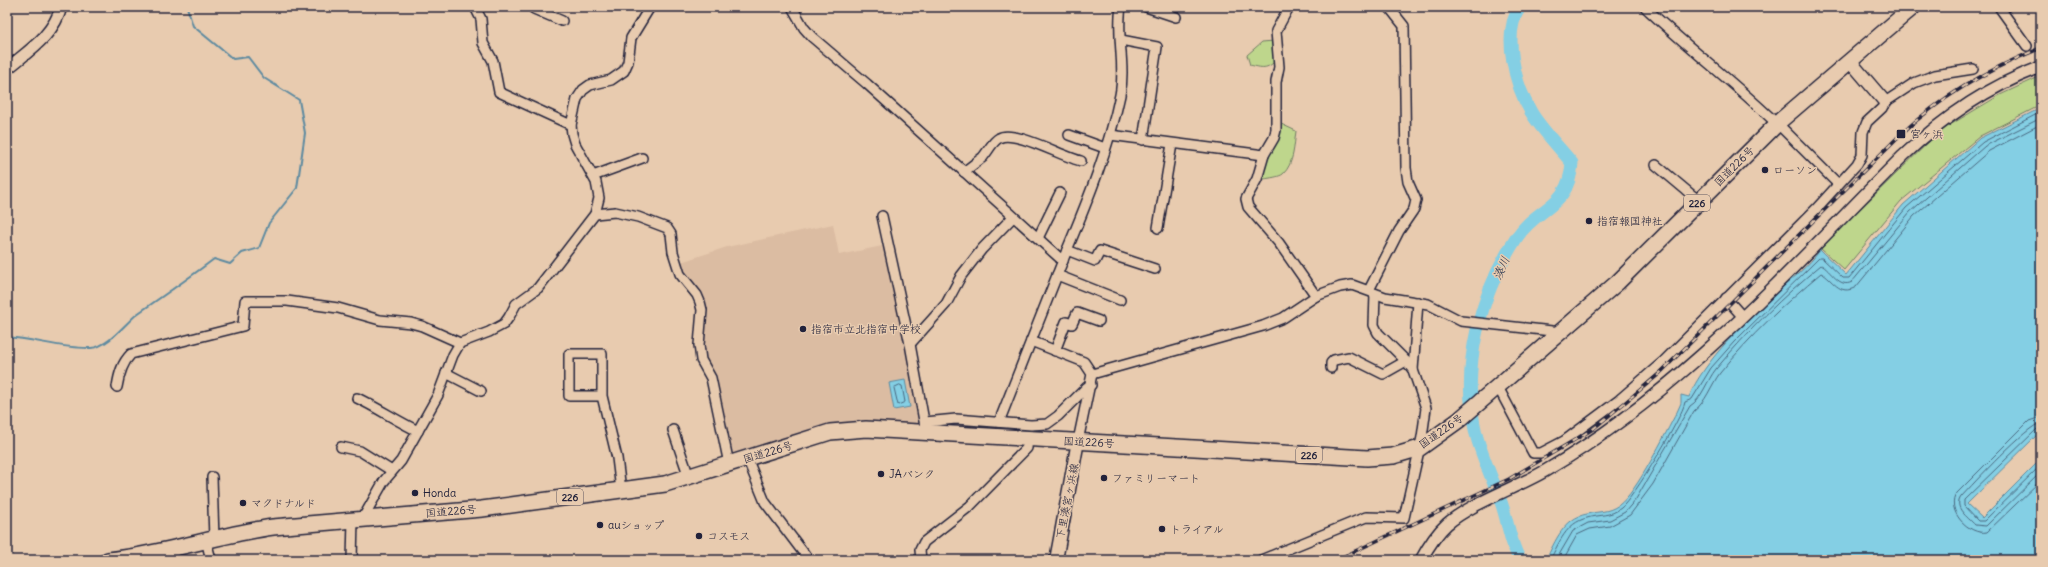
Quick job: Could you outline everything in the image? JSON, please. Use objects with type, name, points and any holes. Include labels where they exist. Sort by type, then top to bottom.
[{"type":"highway","name":"国道226号","points":[[108,560],[162,551],[273,526],[482,508],[665,484],[830,432],[925,427],[1028,438],[1367,458],[1393,456],[1420,448],[1459,420],[1483,400],[1618,282],[1778,124],[1913,7]]},
{"type":"main road","points":[[1850,61],[1885,102]]},
{"type":"main road","name":"下里湊宮ヶ浜線","points":[[1056,560],[1078,441]]},
{"type":"street","points":[[7,69],[44,38],[54,25],[61,7]]},
{"type":"street","points":[[475,7],[480,18],[483,43],[493,61],[500,92],[571,125]]},
{"type":"street","points":[[535,7],[534,9],[562,21]]},
{"type":"street","points":[[352,560],[358,519],[392,470],[401,461],[443,386],[452,355],[460,343],[490,332],[504,324],[516,304],[538,288],[595,214],[599,198],[596,182],[575,144],[571,125],[577,99],[583,90],[590,85],[611,80],[624,71],[628,62],[631,38],[650,7]]},
{"type":"street","points":[[792,7],[804,28],[812,37],[867,84],[1063,261]]},
{"type":"street","points":[[999,422],[1063,261],[1110,135],[1122,76],[1121,40],[1118,21],[1121,7]]},
{"type":"street","points":[[1146,7],[1176,17]]},
{"type":"street","points":[[1289,7],[1276,31],[1279,67],[1276,82],[1276,130],[1264,155],[1257,179],[1246,199],[1248,207],[1279,243],[1316,296]]},
{"type":"street","points":[[1261,560],[1366,517],[1404,518],[1420,448],[1426,408],[1412,370],[1406,361],[1378,333],[1374,324],[1372,292],[1399,231],[1414,209],[1416,200],[1408,182],[1406,168],[1404,26],[1388,7]]},
{"type":"street","points":[[1645,7],[1683,42],[1741,89],[1838,184]]},
{"type":"street","points":[[1999,7],[2027,46]]},
{"type":"street","points":[[1121,40],[1157,47],[1143,140]]},
{"type":"street","points":[[1421,560],[1431,542],[1448,524],[1567,458],[1629,416],[1662,391],[1742,316],[1897,161],[1930,131],[1970,102],[2010,81],[2041,68]]},
{"type":"street","points":[[1498,386],[1533,453],[1541,453],[1564,441],[1619,400],[1664,361],[1857,164],[1862,155],[1863,132],[1867,122],[1882,108],[1885,102],[1914,83],[1935,75],[1973,69]]},
{"type":"street","points":[[1110,135],[1172,144],[1221,148],[1264,155]]},
{"type":"street","points":[[964,172],[984,156],[998,138],[1006,136],[1027,140],[1081,161]]},
{"type":"street","points":[[1069,136],[1105,148]]},
{"type":"street","points":[[1158,228],[1172,144]]},
{"type":"street","points":[[593,176],[642,158]]},
{"type":"street","points":[[1656,165],[1699,201]]},
{"type":"street","points":[[1038,238],[1060,193]]},
{"type":"street","points":[[595,214],[615,212],[638,217],[667,228],[671,234],[675,262],[680,274],[698,295],[700,302],[702,310],[699,345],[701,360],[711,378],[729,464]]},
{"type":"street","points":[[882,216],[910,344],[925,427],[956,419],[1031,426],[1047,424],[1058,416],[1087,386],[1091,385]]},
{"type":"street","points":[[910,344],[946,304],[961,276],[982,249],[1013,217]]},
{"type":"street","points":[[1067,250],[1095,261],[1100,251],[1156,269]]},
{"type":"street","points":[[1057,275],[1120,300]]},
{"type":"street","points":[[1092,374],[1263,326],[1283,318],[1316,296],[1340,287],[1352,285],[1372,292],[1428,304],[1461,321],[1561,332]]},
{"type":"street","points":[[1726,298],[1742,316]]},
{"type":"street","points":[[117,387],[118,376],[126,359],[131,354],[243,326],[245,301],[287,301],[338,308],[380,320],[411,323],[422,326],[460,343]]},
{"type":"street","points":[[1412,370],[1418,302]]},
{"type":"street","points":[[1055,351],[1066,322],[1072,324],[1077,313],[1099,321]]},
{"type":"street","points":[[1031,341],[1084,362],[1092,374],[1091,385],[1078,441]]},
{"type":"street","points":[[602,396],[569,396],[569,354],[602,354],[602,396],[616,451],[621,490]]},
{"type":"street","points":[[1331,368],[1331,364],[1334,360],[1349,357],[1383,374],[1406,361]]},
{"type":"street","points":[[446,373],[481,390]]},
{"type":"street","points":[[357,398],[384,411],[399,422],[418,431]]},
{"type":"street","points":[[673,430],[689,477]]},
{"type":"street","points":[[921,560],[920,550],[924,542],[970,506],[1026,448],[1028,438]]},
{"type":"street","points":[[341,447],[360,451],[392,470]]},
{"type":"street","points":[[747,458],[765,502],[809,560]]},
{"type":"street","points":[[210,560],[212,477]]},
{"type":"shaded area","name":"指宿市立北指宿中学校","points":[[833,224],[839,255],[887,245],[921,423],[854,424],[732,459],[702,349],[705,310],[678,263],[727,247]]},
{"type":"green space","points":[[1274,41],[1276,60],[1273,63],[1267,67],[1250,65],[1247,55],[1262,42]]},
{"type":"green space","points":[[2041,76],[2041,105],[1980,136],[1901,201],[1844,270],[1820,248],[1940,131],[2000,95]]},
{"type":"green space","points":[[1279,123],[1296,131],[1291,160],[1287,170],[1283,174],[1277,177],[1264,179],[1260,177]]},
{"type":"water","points":[[2041,108],[2041,431],[1967,504],[1982,518],[2041,459],[2041,560],[1546,560],[1561,531],[1572,520],[1579,516],[1615,508],[1626,498],[1642,476],[1677,412],[1681,403],[1681,395],[1689,397],[1705,369],[1728,341],[1766,302],[1806,267],[1820,250],[1846,275],[1903,205],[1980,138]]},
{"type":"water","points":[[905,380],[910,407],[894,410],[889,383]]},
{"type":"waterway","points":[[7,337],[80,348],[91,348],[104,344],[137,314],[214,259],[230,264],[242,253],[259,248],[269,223],[297,188],[305,133],[299,100],[264,78],[248,57],[233,59],[193,26],[187,7]]},
{"type":"waterway","name":"湊川","points":[[1520,7],[1514,18],[1511,45],[1520,89],[1535,118],[1572,163],[1570,178],[1559,198],[1525,227],[1517,237],[1504,259],[1493,282],[1484,307],[1472,357],[1470,383],[1472,409],[1478,443],[1501,502],[1511,540],[1520,560]]},
{"type":"railway","points":[[1336,560],[1509,479],[1593,429],[1658,375],[1901,134],[1916,121],[1949,96],[1985,74],[2041,48]]},
{"type":"place","name":"宮ヶ浜","points":[[1901,134]]},
{"type":"place","name":"ローソン","points":[[1765,170]]},
{"type":"place","name":"指宿報国神社","points":[[1589,221]]},
{"type":"place","name":"指宿市立北指宿中学校","points":[[803,329]]},
{"type":"place","name":"JAバンク","points":[[881,474]]},
{"type":"place","name":"ファミリーマート","points":[[1104,478]]},
{"type":"place","name":"Honda","points":[[415,493]]},
{"type":"place","name":"マクドナルド","points":[[243,503]]},
{"type":"place","name":"auショップ","points":[[600,525]]},
{"type":"place","name":"トライアル","points":[[1162,529]]},
{"type":"place","name":"コスモス","points":[[699,536]]}]
